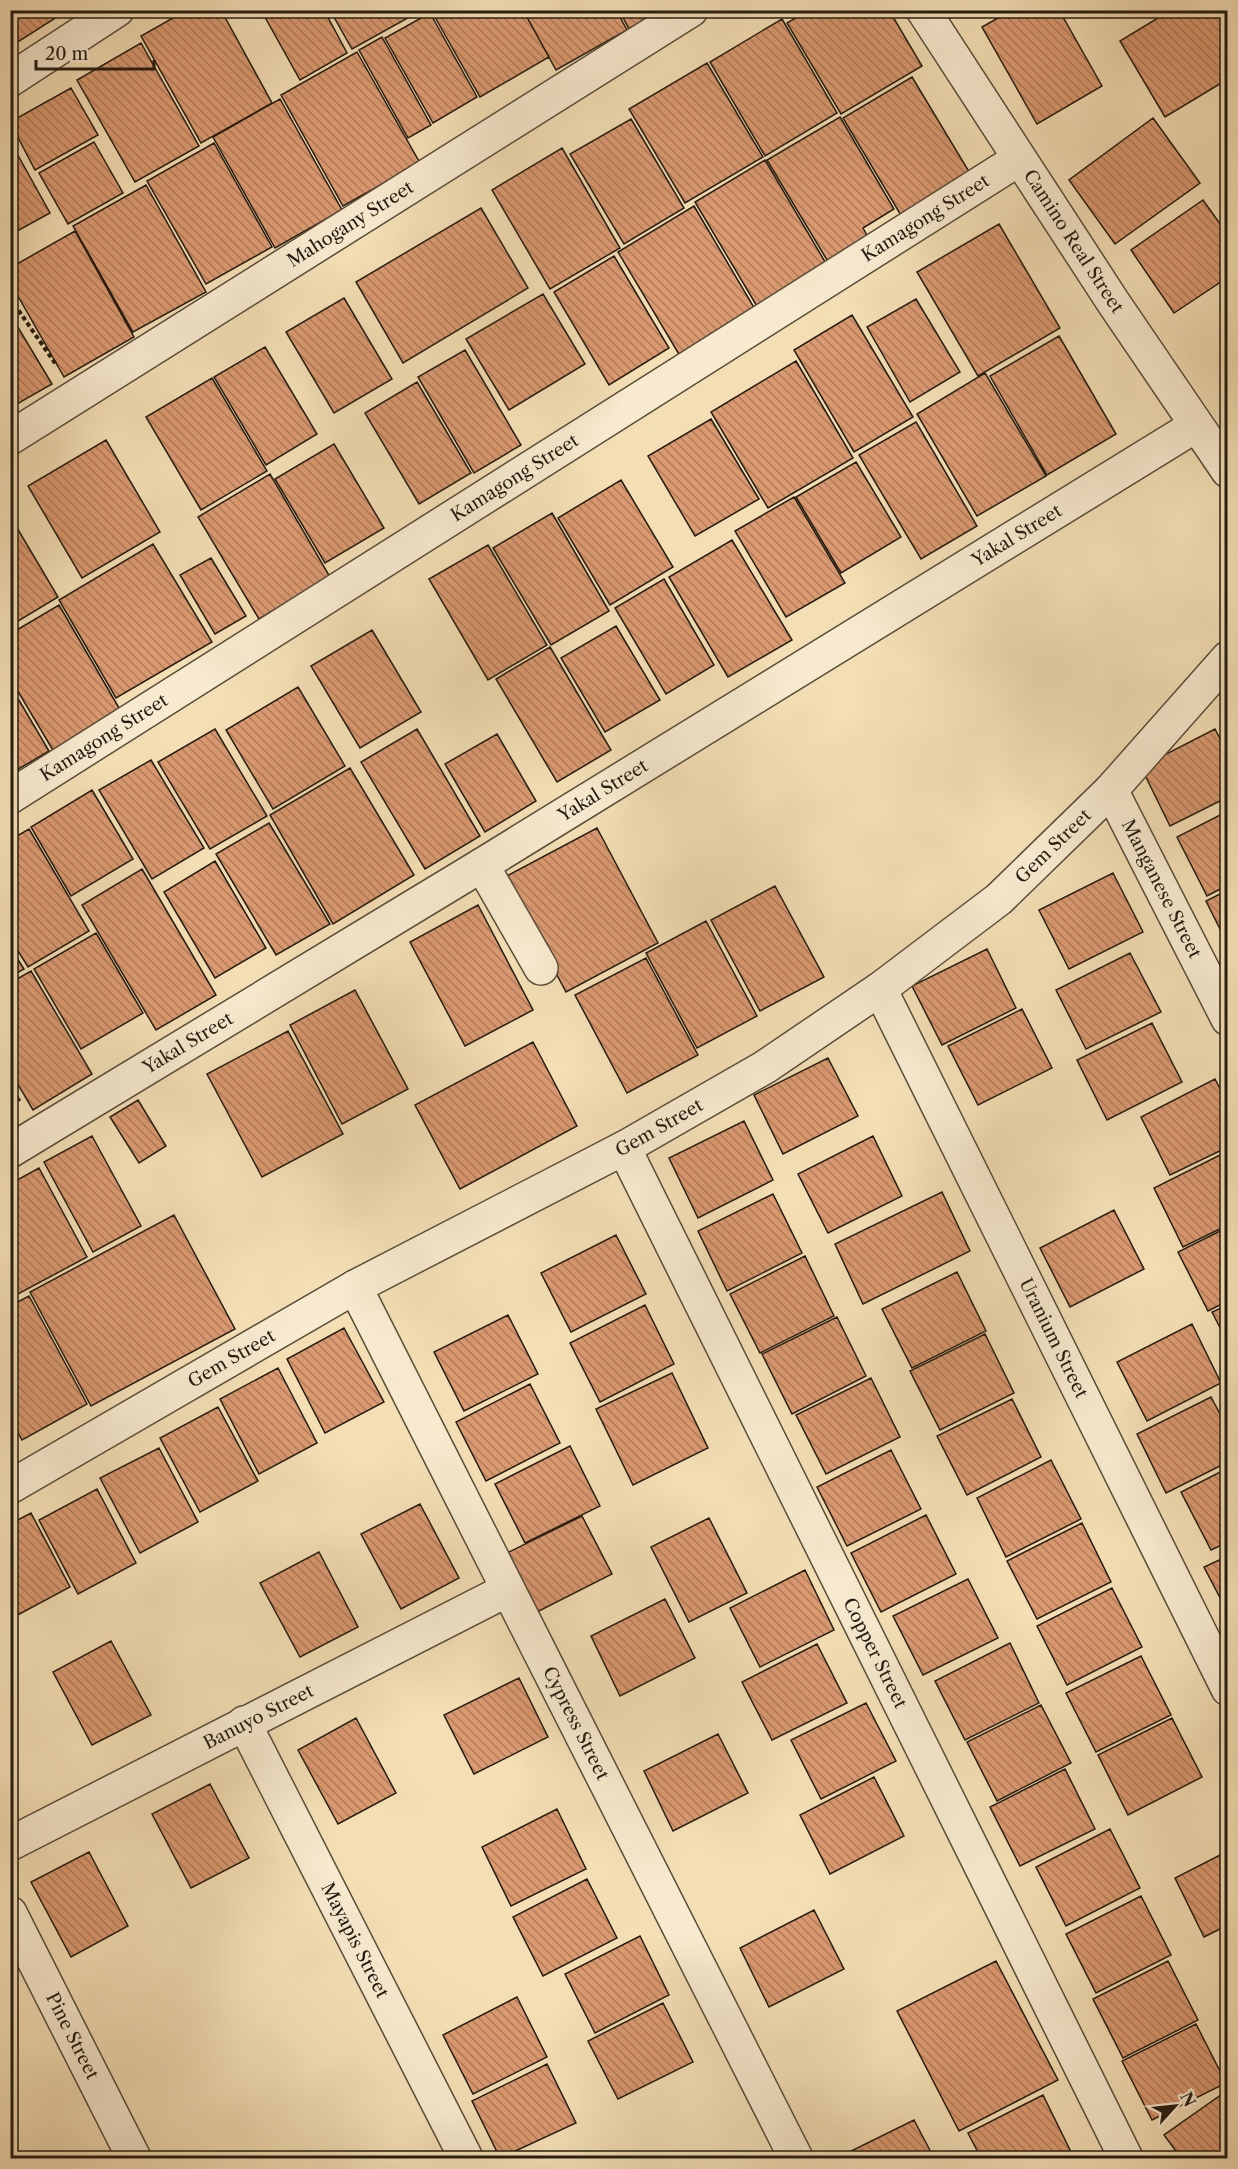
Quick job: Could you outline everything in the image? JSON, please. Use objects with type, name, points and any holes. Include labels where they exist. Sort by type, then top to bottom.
[{"type":"street","points":[[10,80],[117,10]]},
{"type":"street","name":"Mahogany Street","points":[[10,438],[691,10]]},
{"type":"street","name":"Camino Real Street","points":[[923,10],[1195,426],[1227,471]]},
{"type":"street","name":"Kamagong Street","points":[[10,797],[1019,159]]},
{"type":"street","name":"Yakal Street","points":[[10,1151],[482,865],[1195,426]]},
{"type":"street","name":"Gem Street","points":[[10,1487],[355,1287],[624,1148],[765,1067],[880,989],[999,899],[1111,790],[1227,658]]},
{"type":"street","name":"Manganese Street","points":[[1111,790],[1227,1019]]},
{"type":"street","points":[[482,865],[541,968]]},
{"type":"street","name":"Uranium Street","points":[[880,989],[1227,1689]]},
{"type":"street","name":"Copper Street","points":[[624,1148],[1126,2158]]},
{"type":"street","name":"Cypress Street","points":[[355,1287],[796,2158]]},
{"type":"street","name":"Banuyo Street","points":[[10,1844],[507,1590]]},
{"type":"street","name":"Mayapis Street","points":[[244,1723],[466,2158]]},
{"type":"street","name":"Pine Street","points":[[10,1913],[134,2158]]},
{"type":"path","points":[[10,298],[78,396]]},
{"type":"building","points":[[10,10],[68,10],[10,47]]},
{"type":"building","points":[[187,10],[221,10],[272,103],[201,143],[141,36]]},
{"type":"building","points":[[261,10],[324,10],[347,53],[300,80]]},
{"type":"building","points":[[330,10],[413,10],[415,14],[352,49]]},
{"type":"building","points":[[431,10],[523,10],[549,57],[480,97]]},
{"type":"building","points":[[523,10],[616,10],[627,30],[556,70]]},
{"type":"building","points":[[619,10],[662,10],[629,29]]},
{"type":"building","points":[[809,10],[889,10],[922,66],[841,114],[787,23]]},
{"type":"building","points":[[1012,10],[1059,10],[1102,86],[1037,124],[982,27]]},
{"type":"building","points":[[1171,10],[1228,10],[1228,79],[1165,117],[1120,41]]},
{"type":"building","points":[[430,13],[477,97],[433,123],[385,38]]},
{"type":"building","points":[[782,19],[837,113],[765,156],[710,62]]},
{"type":"building","points":[[382,37],[431,125],[408,138],[359,50]]},
{"type":"building","points":[[141,43],[199,146],[135,182],[77,80]]},
{"type":"building","points":[[357,52],[420,163],[343,206],[281,95]]},
{"type":"building","points":[[707,63],[763,157],[685,203],[629,109]]},
{"type":"building","points":[[912,77],[971,175],[902,217],[843,118]]},
{"type":"building","points":[[71,88],[98,135],[35,170],[10,122]]},
{"type":"building","points":[[280,99],[342,210],[275,248],[213,137]]},
{"type":"building","points":[[840,117],[894,209],[863,228],[873,246],[833,270],[767,160]]},
{"type":"building","points":[[1153,118],[1200,183],[1115,244],[1069,180]]},
{"type":"building","points":[[631,119],[684,208],[624,244],[570,154]]},
{"type":"building","points":[[10,141],[50,213],[10,235]]},
{"type":"building","points":[[94,142],[123,193],[68,224],[39,173]]},
{"type":"building","points":[[214,143],[272,247],[206,284],[147,181]]},
{"type":"building","points":[[562,148],[620,248],[550,289],[492,190]]},
{"type":"building","points":[[765,160],[831,272],[761,313],[695,202]]},
{"type":"building","points":[[146,185],[206,292],[133,332],[73,226]]},
{"type":"building","points":[[1203,200],[1228,235],[1228,277],[1174,313],[1131,250]]},
{"type":"building","points":[[694,206],[759,316],[683,361],[618,252]]},
{"type":"building","points":[[481,208],[528,288],[403,363],[356,282]]},
{"type":"building","points":[[999,224],[1060,328],[978,376],[917,272]]},
{"type":"building","points":[[75,231],[134,337],[64,377],[10,282],[10,268]]},
{"type":"building","points":[[614,256],[669,348],[609,385],[554,292]]},
{"type":"building","points":[[543,294],[585,364],[509,410],[466,339]]},
{"type":"building","points":[[344,298],[392,379],[334,413],[286,332]]},
{"type":"building","points":[[916,299],[960,372],[910,402],[867,327]]},
{"type":"building","points":[[10,314],[52,384],[10,408]]},
{"type":"building","points":[[852,315],[913,417],[854,452],[794,350]]},
{"type":"building","points":[[1059,336],[1116,434],[1047,475],[990,376]]},
{"type":"building","points":[[265,347],[317,434],[266,465],[214,377]]},
{"type":"building","points":[[465,350],[521,445],[474,473],[418,377]]},
{"type":"building","points":[[796,361],[853,458],[768,508],[711,412]]},
{"type":"building","points":[[985,373],[1046,476],[977,516],[917,414]]},
{"type":"building","points":[[212,378],[267,471],[201,510],[146,417]]},
{"type":"building","points":[[417,382],[471,473],[419,504],[365,413]]},
{"type":"building","points":[[711,419],[759,499],[695,536],[648,456]]},
{"type":"building","points":[[916,422],[977,526],[921,559],[859,455]]},
{"type":"building","points":[[106,440],[160,532],[82,578],[28,486]]},
{"type":"building","points":[[334,444],[384,528],[325,563],[275,479]]},
{"type":"building","points":[[856,462],[901,537],[841,573],[796,497]]},
{"type":"building","points":[[270,474],[330,577],[259,619],[198,517]]},
{"type":"building","points":[[621,480],[673,567],[610,605],[558,518]]},
{"type":"building","points":[[794,497],[845,583],[786,617],[735,531]]},
{"type":"building","points":[[552,513],[609,611],[551,645],[493,548]]},
{"type":"building","points":[[10,516],[58,597],[10,626]]},
{"type":"building","points":[[732,540],[792,640],[728,677],[669,577]]},
{"type":"building","points":[[153,544],[212,642],[116,698],[59,600]]},
{"type":"building","points":[[488,545],[547,645],[488,680],[429,579]]},
{"type":"building","points":[[211,558],[246,616],[215,634],[180,575]]},
{"type":"building","points":[[664,579],[714,665],[666,694],[615,608]]},
{"type":"building","points":[[59,605],[122,713],[54,752],[10,678],[10,634]]},
{"type":"building","points":[[616,626],[660,700],[605,732],[561,658]]},
{"type":"building","points":[[372,630],[421,712],[360,748],[311,666]]},
{"type":"building","points":[[550,647],[611,750],[557,782],[496,679]]},
{"type":"building","points":[[10,685],[49,751],[10,774]]},
{"type":"building","points":[[298,687],[345,766],[273,809],[226,730]]},
{"type":"building","points":[[215,729],[267,816],[210,849],[158,762]]},
{"type":"building","points":[[417,729],[480,836],[425,869],[361,762]]},
{"type":"building","points":[[1215,729],[1228,754],[1228,797],[1170,826],[1141,767]]},
{"type":"building","points":[[497,734],[536,801],[485,832],[445,764]]},
{"type":"building","points":[[151,760],[204,848],[152,879],[99,790]]},
{"type":"building","points":[[350,768],[414,875],[333,924],[270,815]]},
{"type":"building","points":[[92,790],[133,859],[71,896],[31,827]]},
{"type":"building","points":[[1228,811],[1228,885],[1207,896],[1177,837]]},
{"type":"building","points":[[269,823],[330,924],[276,955],[216,854]]},
{"type":"building","points":[[597,828],[658,943],[566,992],[505,877]]},
{"type":"building","points":[[29,829],[89,931],[28,967],[10,938],[10,840]]},
{"type":"building","points":[[215,861],[266,948],[215,978],[164,892]]},
{"type":"building","points":[[142,869],[216,995],[156,1030],[82,905]]},
{"type":"building","points":[[1113,873],[1143,932],[1069,969],[1039,910]]},
{"type":"building","points":[[775,886],[824,977],[760,1011],[711,920]]},
{"type":"building","points":[[1228,890],[1228,945],[1206,901]]},
{"type":"building","points":[[478,905],[533,1010],[465,1046],[410,942]]},
{"type":"building","points":[[706,921],[757,1016],[697,1048],[646,953]]},
{"type":"building","points":[[96,933],[143,1013],[81,1049],[34,969]]},
{"type":"building","points":[[10,947],[24,969],[10,977]]},
{"type":"building","points":[[987,949],[1016,1008],[942,1045],[912,986]]},
{"type":"building","points":[[1130,953],[1161,1012],[1086,1049],[1056,990]]},
{"type":"building","points":[[646,958],[698,1055],[627,1093],[575,995]]},
{"type":"building","points":[[31,971],[92,1074],[33,1110],[10,1071],[10,983]]},
{"type":"building","points":[[355,990],[408,1089],[342,1124],[290,1025]]},
{"type":"building","points":[[1022,1009],[1052,1068],[978,1105],[948,1046]]},
{"type":"building","points":[[1152,1023],[1182,1082],[1107,1120],[1077,1060]]},
{"type":"building","points":[[288,1031],[343,1134],[262,1177],[207,1074]]},
{"type":"building","points":[[533,1042],[577,1126],[460,1189],[415,1105]]},
{"type":"building","points":[[828,1058],[858,1116],[783,1154],[754,1095]]},
{"type":"building","points":[[1215,1079],[1228,1104],[1228,1147],[1170,1175],[1141,1117]]},
{"type":"building","points":[[10,1084],[20,1100],[10,1106]]},
{"type":"building","points":[[138,1100],[166,1146],[139,1163],[110,1117]]},
{"type":"building","points":[[744,1121],[773,1180],[698,1218],[669,1158]]},
{"type":"building","points":[[92,1136],[141,1226],[93,1252],[44,1162]]},
{"type":"building","points":[[873,1136],[902,1196],[828,1233],[798,1174]]},
{"type":"building","points":[[1228,1151],[1228,1225],[1183,1247],[1154,1188]]},
{"type":"building","points":[[39,1168],[87,1257],[16,1295],[10,1285],[10,1184]]},
{"type":"building","points":[[942,1192],[970,1251],[863,1304],[835,1244]]},
{"type":"building","points":[[773,1194],[802,1253],[727,1291],[698,1231]]},
{"type":"building","points":[[1114,1210],[1144,1269],[1070,1307],[1040,1248]]},
{"type":"building","points":[[174,1215],[235,1329],[91,1406],[30,1292]]},
{"type":"building","points":[[1228,1227],[1228,1301],[1208,1311],[1178,1252]]},
{"type":"building","points":[[616,1235],[646,1294],[571,1332],[541,1273]]},
{"type":"building","points":[[805,1256],[834,1316],[760,1353],[730,1294]]},
{"type":"building","points":[[957,1272],[986,1331],[912,1368],[882,1309]]},
{"type":"building","points":[[29,1296],[87,1404],[22,1440],[10,1419],[10,1306]]},
{"type":"building","points":[[645,1305],[674,1364],[600,1402],[570,1343]]},
{"type":"building","points":[[1228,1305],[1228,1343],[1212,1312]]},
{"type":"building","points":[[508,1315],[538,1374],[464,1411],[434,1352]]},
{"type":"building","points":[[837,1317],[866,1376],[792,1414],[762,1354]]},
{"type":"building","points":[[1192,1324],[1221,1383],[1147,1421],[1117,1362]]},
{"type":"building","points":[[344,1328],[384,1402],[325,1433],[287,1359]]},
{"type":"building","points":[[985,1334],[1014,1393],[940,1430],[910,1371]]},
{"type":"building","points":[[278,1368],[317,1443],[259,1474],[220,1399]]},
{"type":"building","points":[[672,1373],[708,1448],[633,1485],[596,1409]]},
{"type":"building","points":[[871,1378],[900,1437],[826,1474],[796,1415]]},
{"type":"building","points":[[530,1384],[560,1443],[486,1481],[456,1422]]},
{"type":"building","points":[[1211,1397],[1228,1429],[1228,1462],[1166,1493],[1137,1434]]},
{"type":"building","points":[[1012,1399],[1041,1457],[967,1495],[937,1436]]},
{"type":"building","points":[[218,1407],[258,1481],[200,1512],[160,1438]]},
{"type":"building","points":[[570,1446],[600,1506],[525,1543],[495,1484]]},
{"type":"building","points":[[159,1448],[198,1522],[140,1553],[100,1478]]},
{"type":"building","points":[[891,1450],[921,1509],[847,1546],[817,1487]]},
{"type":"building","points":[[1051,1460],[1081,1519],[1006,1557],[977,1498]]},
{"type":"building","points":[[1228,1468],[1228,1542],[1211,1550],[1181,1492]]},
{"type":"building","points":[[97,1489],[136,1563],[78,1594],[39,1520]]},
{"type":"building","points":[[420,1504],[459,1578],[401,1609],[361,1534]]},
{"type":"building","points":[[31,1513],[70,1587],[12,1618],[10,1524]]},
{"type":"building","points":[[926,1515],[956,1574],[881,1612],[851,1553]]},
{"type":"building","points":[[582,1516],[612,1574],[537,1612],[507,1553]]},
{"type":"building","points":[[709,1518],[747,1593],[689,1622],[651,1547]]},
{"type":"building","points":[[1082,1523],[1111,1582],[1037,1619],[1007,1561]]},
{"type":"building","points":[[319,1552],[358,1627],[300,1657],[260,1583]]},
{"type":"building","points":[[1228,1556],[1228,1613],[1204,1567]]},
{"type":"building","points":[[805,1570],[834,1630],[760,1667],[730,1608]]},
{"type":"building","points":[[968,1579],[998,1638],[923,1675],[893,1616]]},
{"type":"building","points":[[1112,1588],[1142,1647],[1067,1685],[1037,1626]]},
{"type":"building","points":[[665,1599],[695,1658],[620,1696],[591,1636]]},
{"type":"building","points":[[111,1641],[151,1715],[92,1745],[53,1672]]},
{"type":"building","points":[[1010,1643],[1039,1703],[965,1740],[935,1681]]},
{"type":"building","points":[[817,1644],[847,1703],[772,1740],[742,1682]]},
{"type":"building","points":[[1141,1656],[1171,1715],[1096,1752],[1066,1693]]},
{"type":"building","points":[[519,1678],[548,1737],[474,1774],[444,1715]]},
{"type":"building","points":[[866,1703],[896,1761],[821,1799],[791,1740]]},
{"type":"building","points":[[1041,1705],[1071,1763],[997,1801],[967,1742]]},
{"type":"building","points":[[356,1718],[396,1793],[338,1824],[298,1750]]},
{"type":"building","points":[[1172,1718],[1202,1777],[1128,1815],[1098,1755]]},
{"type":"building","points":[[718,1734],[748,1793],[673,1831],[644,1771]]},
{"type":"building","points":[[1065,1769],[1095,1829],[1020,1866],[990,1807]]},
{"type":"building","points":[[874,1777],[904,1836],[830,1874],[800,1815]]},
{"type":"building","points":[[210,1784],[249,1858],[191,1888],[152,1814]]},
{"type":"building","points":[[557,1809],[586,1869],[511,1906],[482,1847]]},
{"type":"building","points":[[1110,1829],[1140,1888],[1066,1926],[1036,1867]]},
{"type":"building","points":[[1228,1851],[1228,1925],[1204,1937],[1175,1878]]},
{"type":"building","points":[[89,1852],[128,1926],[71,1957],[31,1882]]},
{"type":"building","points":[[587,1879],[617,1938],[543,1976],[513,1917]]},
{"type":"building","points":[[1141,1896],[1171,1955],[1096,1993],[1066,1934]]},
{"type":"building","points":[[814,1910],[844,1969],[769,2007],[740,1948]]},
{"type":"building","points":[[1228,1933],[1228,1950],[1221,1937]]},
{"type":"building","points":[[640,1936],[669,1995],[595,2033],[565,1974]]},
{"type":"building","points":[[996,1961],[1058,2080],[959,2131],[897,2011]]},
{"type":"building","points":[[1168,1961],[1198,2020],[1123,2058],[1093,1999]]},
{"type":"building","points":[[517,1997],[547,2057],[473,2094],[443,2035]]},
{"type":"building","points":[[663,2003],[693,2062],[618,2099],[588,2041]]},
{"type":"building","points":[[1196,2024],[1226,2083],[1152,2120],[1122,2061]]},
{"type":"building","points":[[547,2064],[576,2123],[500,2158],[472,2101]]},
{"type":"building","points":[[1228,2090],[1228,2158],[1181,2158],[1164,2135]]},
{"type":"building","points":[[1043,2095],[1072,2154],[1064,2158],[981,2158],[968,2133]]},
{"type":"building","points":[[914,2120],[934,2158],[839,2157]]}]
